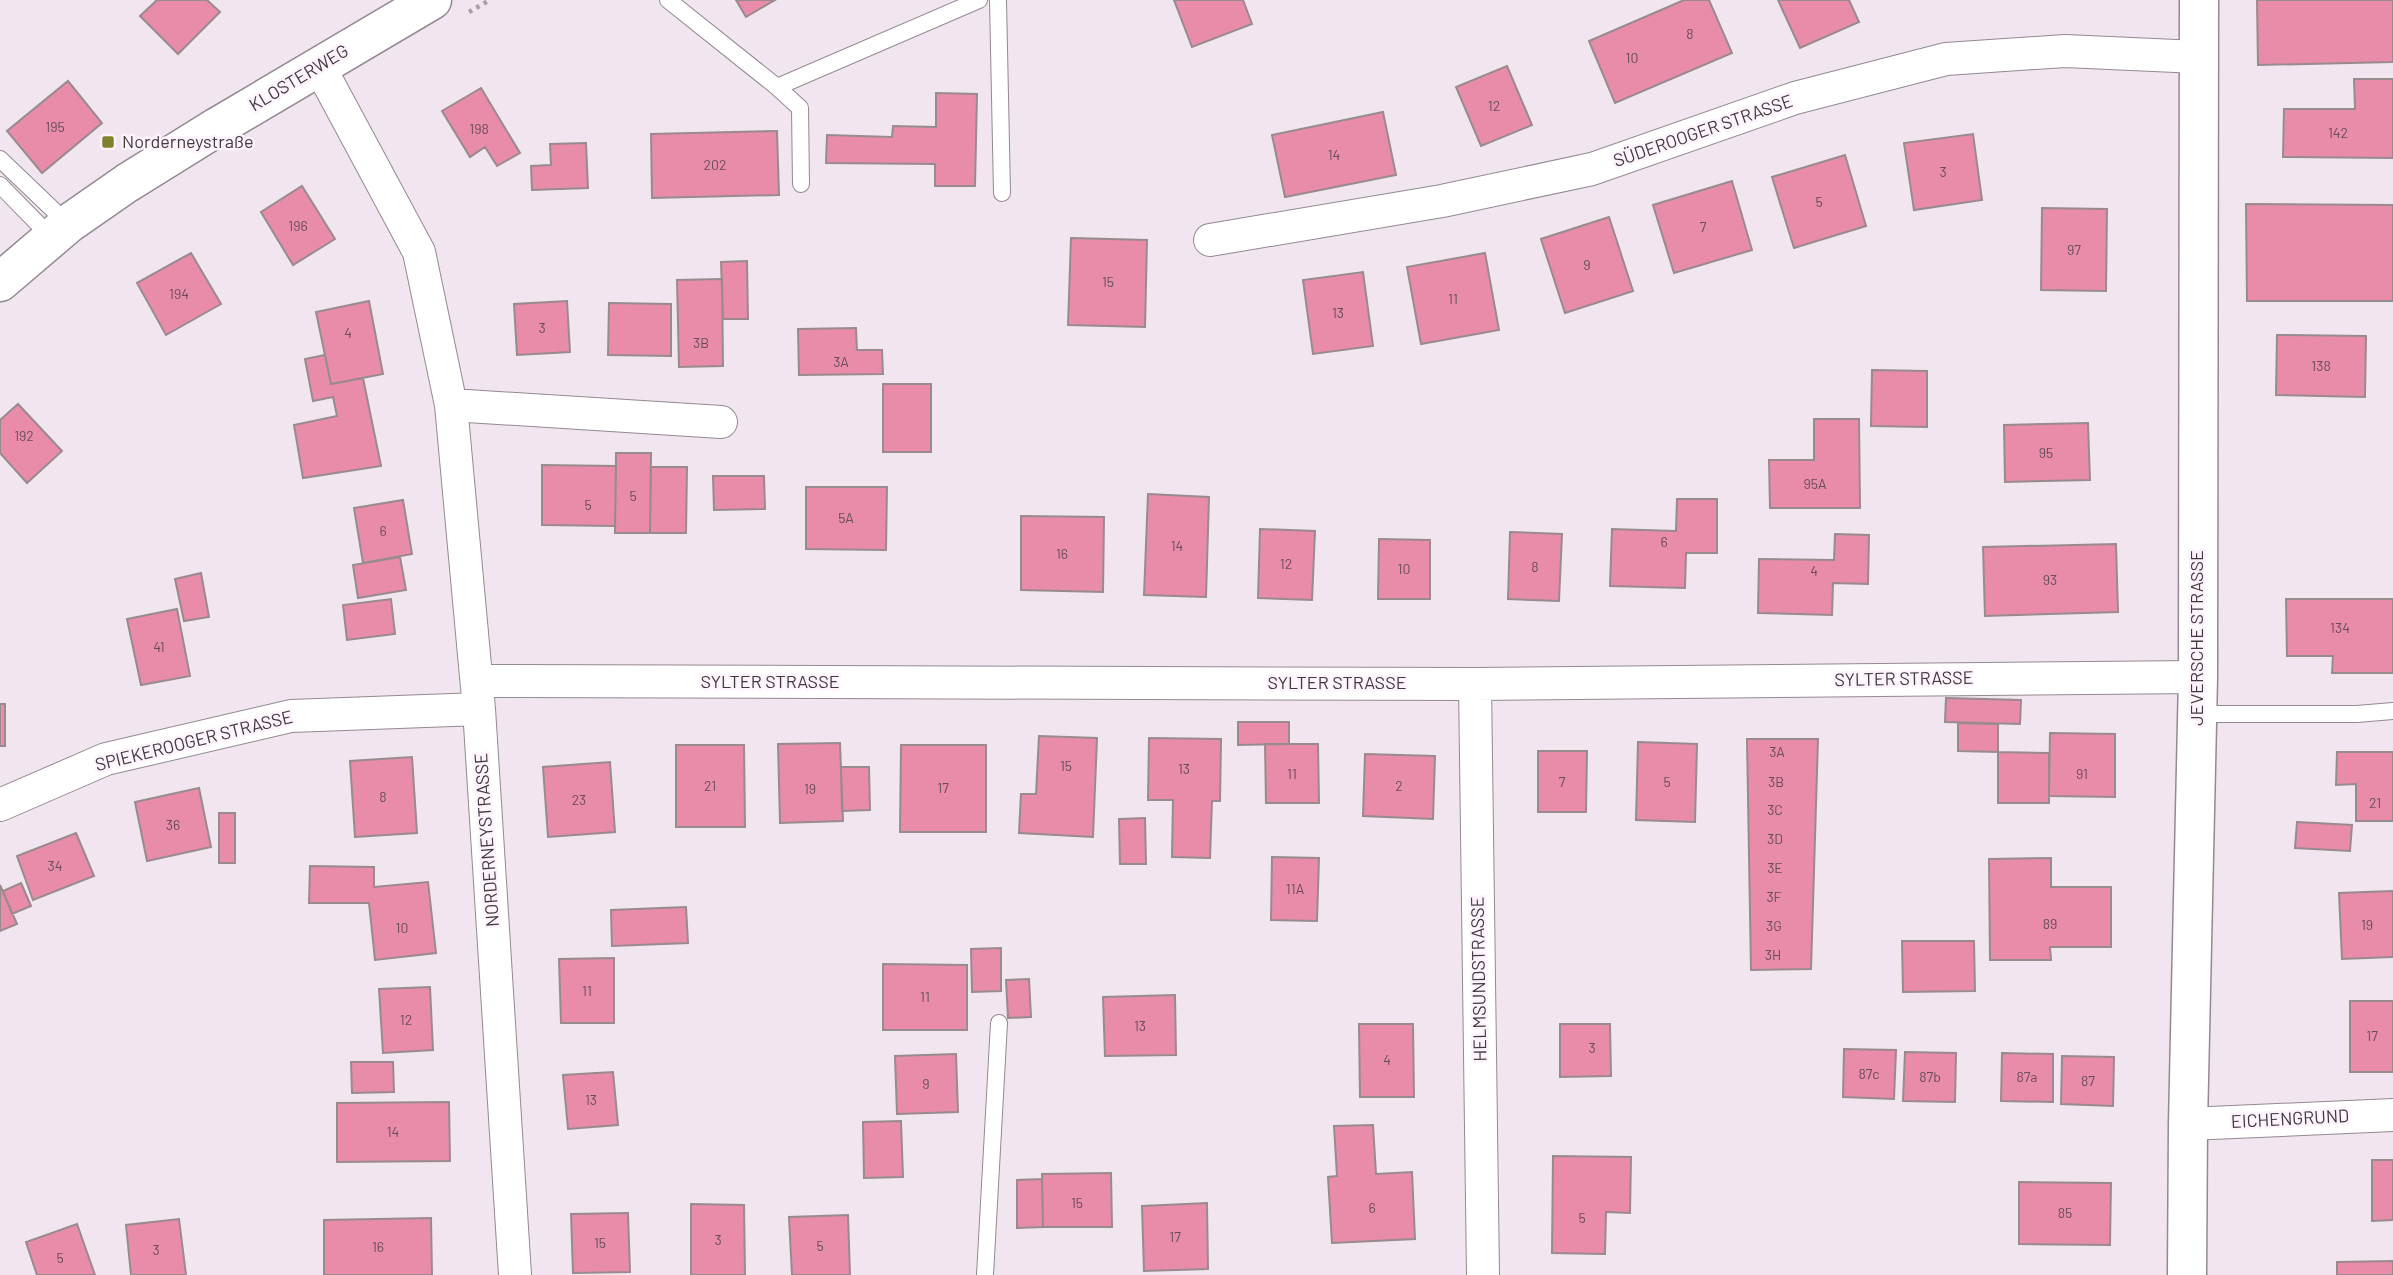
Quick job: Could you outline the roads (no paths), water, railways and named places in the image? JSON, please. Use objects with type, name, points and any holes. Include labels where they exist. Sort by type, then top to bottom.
[{"type":"street","name":"KLOSTERWEG","points":[[0,282],[60,231],[138,176],[432,0]]},
{"type":"street","name":"JEVERSCHE STRASSE","points":[[2187,1275],[2197,696],[2199,0]]},
{"type":"street","name":"SÜDEROOGER STRASSE","points":[[1210,240],[1442,201],[1592,170],[1796,98],[1946,59],[2065,51],[2198,57]]},
{"type":"street","name":"NORDERNEYSTRASSE","points":[[318,66],[419,252],[451,405],[478,695],[515,1275]]},
{"type":"street","points":[[451,405],[722,422]]},
{"type":"street","name":"SYLTER STRASSE","points":[[478,695],[1475,684],[2197,696]]},
{"type":"street","name":"HELMSUNDSTRASSE","points":[[1475,684],[1483,1275]]},
{"type":"street","name":"SPIEKEROOGER STRASSE","points":[[0,805],[106,759],[291,716],[478,695]]},
{"type":"street","name":"EICHENGRUND","points":[[2188,1124],[2393,1115]]},
{"type":"lane","points":[[668,0],[800,108],[801,184]]},
{"type":"lane","points":[[777,87],[979,0]]},
{"type":"lane","points":[[998,0],[1002,193]]},
{"type":"lane","points":[[0,159],[60,231]]},
{"type":"lane","points":[[0,185],[60,231]]},
{"type":"lane","points":[[2197,696],[2357,714],[2393,711]]},
{"type":"lane","points":[[985,1275],[999,1023]]},
{"type":"place","name":"Norderneystraße","points":[[108,142]]}]
